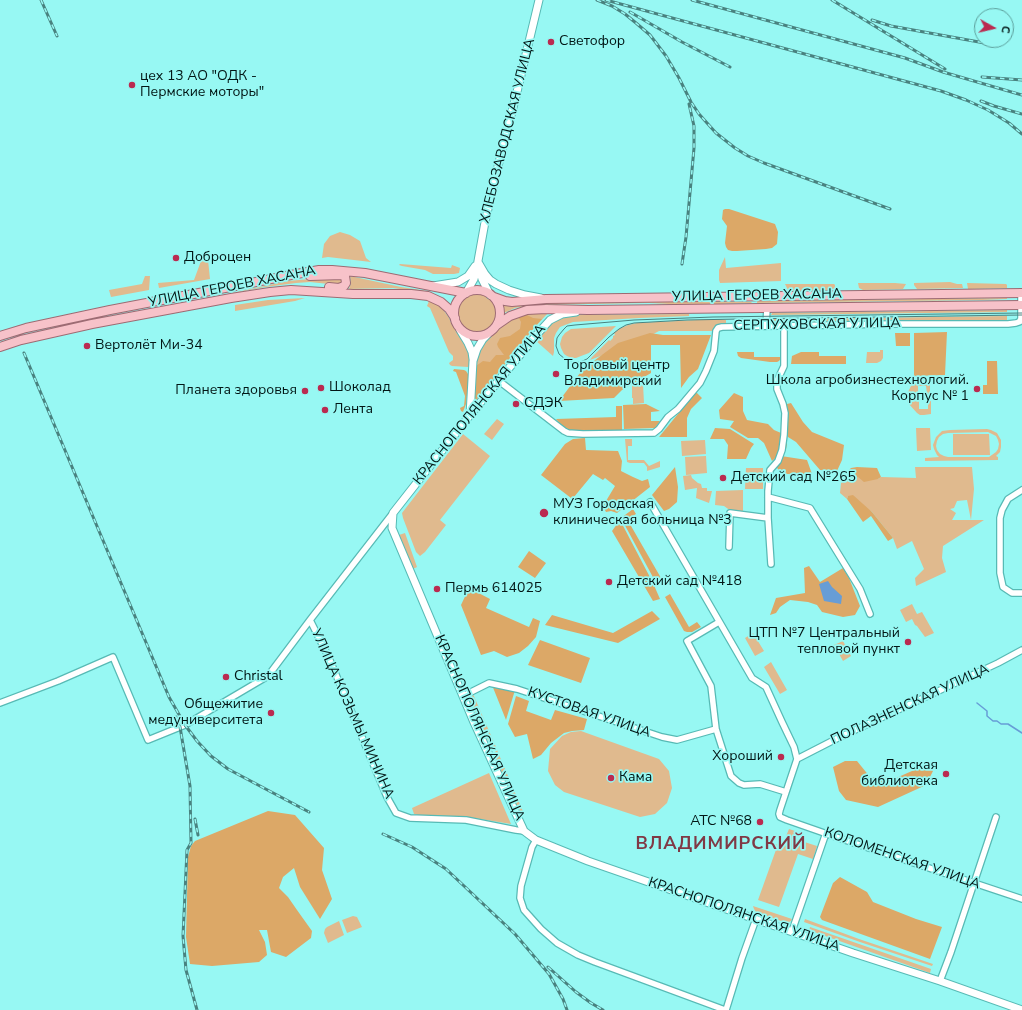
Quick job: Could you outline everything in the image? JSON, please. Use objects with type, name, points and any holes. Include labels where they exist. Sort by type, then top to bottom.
[{"type":"main road","name":"ХЛЕБОЗАВОДСКАЯ УЛИЦА","points":[[466,293],[474,279],[495,178],[539,0]]},
{"type":"main road","points":[[430,286],[458,282],[468,276],[478,262]]},
{"type":"main road","points":[[473,361],[477,349],[483,339],[497,325],[500,317],[500,309],[482,279],[478,262]]},
{"type":"main road","points":[[478,262],[490,280],[496,284],[509,290],[546,299]]},
{"type":"main road","name":"УЛИЦА ГЕРОЕВ ХАСАНА","points":[[0,336],[26,328],[96,313],[319,270],[348,270],[466,293]]},
{"type":"main road","points":[[291,275],[342,275],[345,276],[346,283],[344,286],[339,288],[306,286],[291,290]]},
{"type":"main road","name":"УЛИЦА ГЕРОЕВ ХАСАНА","points":[[0,347],[21,340],[92,324],[231,298],[291,290],[353,294],[411,294],[428,296],[441,302],[449,309],[454,318]]},
{"type":"main road","points":[[470,415],[473,361],[472,352],[454,318],[454,310],[457,302],[466,293],[478,290],[492,296]]},
{"type":"main road","name":"УЛИЦА ГЕРОЕВ ХАСАНА","points":[[492,296],[512,302],[546,299],[1022,294]]},
{"type":"main road","name":"УЛИЦА ГЕРОЕВ ХАСАНА","points":[[497,325],[510,316],[527,310],[546,309],[588,310],[1022,305]]},
{"type":"main road","name":"КРАСНОПОЛЯНСКАЯ УЛИЦА","points":[[588,310],[562,314],[550,320],[538,332],[393,513],[392,528],[463,696],[524,831],[536,840],[588,861],[1022,1010]]},
{"type":"main road","points":[[460,330],[467,334],[476,336],[488,334]]},
{"type":"street","points":[[1022,294],[1022,322]]},
{"type":"street","points":[[766,308],[766,326]]},
{"type":"street","name":"СЕРПУХОВСКАЯ УЛИЦА","points":[[498,381],[568,433],[654,433],[678,409],[700,383],[714,352],[715,334],[718,328],[728,326],[1008,324],[1022,322]]},
{"type":"street","points":[[771,564],[768,497],[770,470],[778,461],[782,450],[784,435],[785,413],[777,388],[777,381],[784,366],[784,326]]},
{"type":"street","points":[[1022,490],[1008,499],[1002,510],[1000,518],[1000,572],[1003,587],[1012,593],[1022,593]]},
{"type":"street","points":[[768,497],[810,508],[860,589],[870,614]]},
{"type":"street","points":[[650,502],[752,678],[766,686],[794,747],[797,759],[785,794],[760,784],[744,785],[739,783],[731,776],[716,729],[711,686],[687,641],[719,622]]},
{"type":"street","points":[[729,547],[730,512],[768,518]]},
{"type":"street","name":"УЛИЦА КОЗЬМЫ МИНИНА","points":[[393,513],[310,620],[329,658],[387,797],[396,813],[410,818],[466,820],[524,831]]},
{"type":"street","points":[[383,526],[392,528]]},
{"type":"street","points":[[0,703],[58,681],[113,657],[148,740],[185,725],[268,676],[310,620]]},
{"type":"street","name":"ПОЛАЗНЕНСКАЯ УЛИЦА","points":[[797,759],[1022,650]]},
{"type":"street","name":"КУСТОВАЯ УЛИЦА","points":[[463,696],[489,682],[517,689],[662,737],[677,740],[716,729]]},
{"type":"street","name":"КОЛОМЕНСКАЯ УЛИЦА","points":[[785,794],[779,814],[782,818],[1022,899]]},
{"type":"street","points":[[940,981],[996,817]]},
{"type":"street","points":[[792,931],[826,833]]},
{"type":"street","points":[[536,840],[532,847],[521,886],[520,898],[524,910],[541,929],[557,943],[578,956],[725,1010],[756,919]]},
{"type":"shaded area","points":[[725,209],[775,224],[778,232],[777,244],[772,248],[766,249],[737,251],[728,250],[725,243],[727,226],[722,219],[723,210]]},
{"type":"shaded area","points":[[340,232],[350,235],[360,241],[366,258],[371,262],[328,257],[322,258],[324,244],[330,236]]},
{"type":"shaded area","points":[[725,257],[726,268],[781,263],[781,281],[720,283],[719,270]]},
{"type":"shaded area","points":[[208,260],[210,279],[159,288],[158,283],[194,280],[201,261]]},
{"type":"shaded area","points":[[399,265],[451,268],[452,265],[460,268],[459,273],[433,274],[425,270],[402,266]]},
{"type":"shaded area","points":[[145,276],[150,276],[149,290],[111,297],[109,290],[142,284]]},
{"type":"shaded area","points":[[350,276],[427,291],[427,293],[393,288],[349,289],[351,283]]},
{"type":"shaded area","points":[[342,279],[343,282],[338,285],[310,282],[296,283],[218,296],[288,281]]},
{"type":"shaded area","points":[[950,282],[962,284],[963,288],[917,289],[914,285],[914,283]]},
{"type":"shaded area","points":[[858,283],[906,284],[903,289],[863,290],[859,288]]},
{"type":"shaded area","points":[[967,283],[1006,284],[1007,288],[968,289]]},
{"type":"shaded area","points":[[785,284],[834,284],[835,288],[830,290],[798,291],[788,290]]},
{"type":"shaded area","points":[[477,294],[490,300],[496,313],[490,326],[477,332],[464,326],[458,313],[464,300]]},
{"type":"shaded area","points":[[305,298],[235,311],[235,305],[268,300]]},
{"type":"shaded area","points":[[1007,298],[982,300],[757,303],[757,301]]},
{"type":"shaded area","points":[[429,301],[436,303],[442,308],[462,338],[469,352],[470,365],[468,367],[450,365],[449,363],[453,360],[453,356],[449,352],[430,308],[427,306]]},
{"type":"shaded area","points":[[752,302],[688,305],[649,303],[530,305],[515,308],[504,313],[503,305],[517,306],[541,303]]},
{"type":"shaded area","points":[[1007,310],[1007,312],[771,315],[772,313]]},
{"type":"shaded area","points":[[549,312],[533,329],[473,404],[477,350],[508,321],[525,314]]},
{"type":"shaded area","points":[[525,314],[533,318],[542,319],[473,404],[476,366],[483,361],[490,362],[496,355],[504,355],[497,344],[500,338],[510,336],[520,329],[521,322],[518,316]]},
{"type":"shaded area","points":[[689,314],[689,316],[573,322],[560,327],[556,333],[554,338],[553,356],[535,340],[552,321],[565,315]]},
{"type":"shaded area","points":[[1007,316],[1007,320],[771,323],[768,320],[768,319]]},
{"type":"shaded area","points":[[717,319],[726,320],[726,323],[715,328],[713,331],[659,331],[640,341],[590,360],[609,340],[610,341],[613,338],[615,335],[614,333],[628,325],[637,323]]},
{"type":"shaded area","points":[[616,326],[589,353],[572,358],[564,354],[561,348],[560,344],[562,337],[571,329]]},
{"type":"shaded area","points":[[947,332],[945,375],[914,376],[914,333]]},
{"type":"shaded area","points":[[650,333],[663,335],[711,335],[698,369],[689,377],[681,388],[680,345],[651,345],[651,373],[622,390],[614,398],[559,401],[583,369],[618,343]]},
{"type":"shaded area","points":[[895,333],[910,333],[910,346],[896,346]]},
{"type":"shaded area","points":[[880,350],[883,350],[883,358],[881,361],[877,363],[866,363],[867,352],[880,352]]},
{"type":"shaded area","points":[[737,352],[754,352],[754,357],[782,357],[777,362],[770,362],[741,358],[738,356]]},
{"type":"shaded area","points":[[801,352],[819,352],[819,356],[846,356],[846,364],[791,364],[792,356]]},
{"type":"shaded area","points":[[987,361],[997,361],[998,394],[983,394],[983,385],[987,385]]},
{"type":"shaded area","points":[[454,369],[464,370],[468,374],[466,404],[463,412],[460,408],[464,406],[465,396],[456,372],[453,371]]},
{"type":"shaded area","points":[[930,380],[930,394],[927,394],[926,386],[918,386],[918,394],[909,394],[909,402],[919,401],[919,409],[928,409],[928,401],[931,401],[931,414],[920,415],[908,403],[908,392],[915,381]]},
{"type":"shaded area","points":[[643,384],[644,403],[633,404],[632,385]]},
{"type":"shaded area","points":[[696,392],[702,398],[691,409],[687,418],[687,437],[659,437]]},
{"type":"shaded area","points":[[734,393],[743,397],[743,411],[747,420],[768,424],[774,430],[781,433],[787,444],[786,449],[772,461],[764,443],[758,438],[748,438],[730,427],[734,421],[720,419],[719,410]]},
{"type":"shaded area","points":[[791,403],[803,422],[812,432],[844,445],[842,460],[837,471],[820,470],[796,442],[788,437],[787,404]]},
{"type":"shaded area","points":[[646,404],[660,411],[651,412],[651,421],[660,421],[655,428],[624,429],[623,405]]},
{"type":"shaded area","points":[[616,406],[622,406],[622,430],[582,432],[571,431],[561,425],[556,419],[616,417]]},
{"type":"shaded area","points":[[497,419],[504,424],[492,440],[484,434]]},
{"type":"shaded area","points":[[715,428],[730,429],[754,444],[746,459],[727,459],[728,445],[724,439],[710,439]]},
{"type":"shaded area","points":[[916,428],[930,428],[931,450],[917,451]]},
{"type":"shaded area","points":[[987,429],[997,433],[1001,440],[1000,452],[996,456],[998,457],[998,460],[925,461],[925,458],[939,457],[933,445],[936,437],[942,431]],"holes":[[[988,432],[996,436],[999,444],[998,449],[989,457],[948,457],[940,454],[936,446],[939,437],[948,433]]]},
{"type":"shaded area","points":[[463,434],[490,456],[440,520],[446,525],[425,552],[420,556],[416,552],[402,513]]},
{"type":"shaded area","points":[[953,434],[989,434],[990,455],[953,455]]},
{"type":"shaded area","points":[[585,438],[586,450],[618,451],[622,461],[621,471],[642,481],[648,479],[650,487],[617,513],[611,511],[606,512],[603,506],[615,486],[605,478],[603,480],[593,474],[574,497],[571,498],[541,475],[565,444],[573,439]]},
{"type":"shaded area","points":[[625,439],[632,439],[632,446],[628,446],[628,460],[644,460],[649,466],[660,461],[660,467],[647,471],[647,467],[644,463],[627,462]]},
{"type":"shaded area","points":[[705,440],[706,454],[682,456],[681,441]]},
{"type":"shaded area","points":[[706,456],[707,473],[686,475],[685,457]]},
{"type":"shaded area","points":[[781,456],[807,460],[812,474],[779,474],[776,467]]},
{"type":"shaded area","points":[[675,467],[678,487],[677,502],[669,509],[664,511],[652,495]]},
{"type":"shaded area","points":[[915,467],[972,467],[974,489],[971,520],[984,520],[943,546],[942,558],[946,572],[916,586],[915,578],[924,569],[912,541],[897,549],[893,538],[872,512],[848,496],[847,499],[840,493],[841,483],[847,478],[858,476],[878,479],[881,477],[916,478]],"holes":[[[967,500],[971,520],[952,520],[956,513],[950,509],[954,508],[957,501]]]},
{"type":"shaded area","points":[[746,468],[763,468],[763,489],[745,489]]},
{"type":"shaded area","points":[[851,468],[877,468],[881,477],[864,482],[858,477],[846,478],[847,472]]},
{"type":"shaded area","points":[[691,475],[692,478],[701,484],[702,488],[707,488],[707,491],[712,491],[709,503],[696,498],[697,488],[685,490],[683,476]]},
{"type":"shaded area","points":[[743,490],[743,513],[731,511],[724,506],[715,505],[716,491]]},
{"type":"shaded area","points":[[853,495],[872,512],[893,538],[888,541],[871,516],[863,522],[847,499],[848,496]]},
{"type":"shaded area","points":[[633,509],[636,514],[627,519],[661,578],[655,581],[621,518]]},
{"type":"shaded area","points":[[620,520],[660,599],[653,601],[612,531]]},
{"type":"shaded area","points":[[405,533],[417,567],[413,569],[399,535]]},
{"type":"shaded area","points":[[529,551],[546,563],[535,578],[518,567]]},
{"type":"shaded area","points":[[809,566],[820,582],[843,568],[849,578],[860,606],[855,615],[843,617],[822,612],[817,605],[808,602],[790,600],[780,607],[776,613],[770,615],[776,598],[805,593],[804,568]]},
{"type":"shaded area","points":[[469,588],[490,599],[486,608],[529,627],[533,618],[540,621],[536,637],[519,653],[507,657],[494,651],[481,655],[461,605]]},
{"type":"shaded area","points":[[670,594],[689,627],[697,622],[701,627],[692,632],[684,631],[665,597]]},
{"type":"shaded area","points":[[912,604],[917,614],[922,612],[934,633],[925,637],[912,619],[906,622],[900,610]]},
{"type":"shaded area","points":[[652,611],[660,619],[618,643],[545,625],[552,615],[613,633]]},
{"type":"shaded area","points":[[753,633],[764,651],[755,656],[745,638]]},
{"type":"shaded area","points":[[540,640],[590,658],[581,683],[528,665]]},
{"type":"shaded area","points":[[843,641],[851,656],[843,661],[834,645]]},
{"type":"shaded area","points":[[771,662],[787,690],[780,694],[764,667]]},
{"type":"shaded area","points":[[492,685],[515,690],[506,720]]},
{"type":"shaded area","points":[[473,694],[496,747],[491,747],[470,701],[470,696]]},
{"type":"shaded area","points":[[516,696],[529,701],[526,711],[551,720],[555,710],[587,719],[584,730],[564,733],[551,743],[541,755],[533,759],[527,734],[515,737],[508,724]]},
{"type":"shaded area","name":"Кама","points":[[581,731],[659,759],[669,771],[672,788],[667,803],[655,814],[640,817],[564,792],[555,785],[548,771],[550,749],[562,736],[571,732]]},
{"type":"shaded area","points":[[497,750],[524,814],[520,813],[495,759],[494,753]]},
{"type":"shaded area","points":[[845,761],[857,761],[870,777],[896,778],[928,764],[933,771],[926,785],[878,807],[846,800],[839,791],[833,767]]},
{"type":"shaded area","points":[[489,773],[511,824],[474,818],[414,814],[412,808]]},
{"type":"shaded area","points":[[268,811],[295,815],[324,848],[322,870],[332,899],[320,919],[300,887],[294,868],[283,877],[279,888],[288,897],[312,931],[311,938],[286,957],[271,952],[267,930],[259,930],[265,942],[267,955],[259,962],[212,966],[190,964],[186,937],[188,857],[191,846],[195,841]]},
{"type":"shaded area","points":[[789,829],[798,832],[795,839],[817,846],[813,859],[798,854],[779,907],[758,900],[777,847],[775,844],[782,846]]},
{"type":"shaded area","points":[[840,877],[867,892],[873,902],[916,919],[942,927],[930,959],[822,920],[820,917],[833,883]]},
{"type":"shaded area","points":[[753,906],[792,919],[787,923],[756,912]]},
{"type":"shaded area","points":[[353,916],[357,917],[362,927],[347,933],[342,920]]},
{"type":"shaded area","points":[[805,919],[933,964],[932,966],[860,942],[804,922]]},
{"type":"shaded area","points":[[339,921],[344,935],[328,943],[324,933],[325,929]]},
{"type":"shaded area","points":[[810,927],[931,969],[930,973],[809,930]]},
{"type":"water","points":[[828,581],[842,596],[841,604],[824,601],[819,584]]},
{"type":"waterway","points":[[977,703],[987,711],[987,716],[993,721],[997,721],[1001,724],[1008,724],[1022,733]]},
{"type":"tram line","points":[[1022,313],[713,317],[634,320],[567,326],[557,338],[556,346],[559,354],[565,359],[572,362],[580,362],[587,359],[619,329],[634,323],[687,320],[1022,315]]},
{"type":"railway","points":[[41,0],[57,36]]},
{"type":"railway","points":[[597,0],[612,6],[625,14],[650,35],[666,56],[699,114],[716,133],[735,148],[764,163],[890,209]]},
{"type":"railway","points":[[606,0],[941,91],[988,110],[1009,123],[1022,134]]},
{"type":"railway","points":[[692,0],[905,58],[943,72],[1022,95]]},
{"type":"railway","points":[[832,0],[945,69]]},
{"type":"railway","points":[[630,12],[682,42],[730,67]]},
{"type":"railway","points":[[872,20],[891,26],[974,41]]},
{"type":"railway","points":[[982,77],[1022,80]]},
{"type":"railway","points":[[981,101],[1022,114]]},
{"type":"railway","points":[[682,264],[686,237],[694,148],[694,126],[689,104]]},
{"type":"railway","points":[[24,353],[169,697],[185,725],[211,756],[228,769],[309,812]]},
{"type":"railway","points":[[176,717],[180,727],[190,786],[191,843],[187,850],[183,936],[186,970],[197,1010]]},
{"type":"railway","points":[[195,819],[198,835]]},
{"type":"railway","points":[[383,834],[412,847],[446,869],[515,934],[549,974],[563,999],[567,1010]]},
{"type":"railway","points":[[548,967],[576,992],[603,1010]]},
{"type":"place","name":"Светофор","points":[[551,42]]},
{"type":"place","name":"цех 13 АО \"ОДК - Пермские моторы\"","points":[[132,85]]},
{"type":"place","name":"Доброцен","points":[[176,258]]},
{"type":"place","name":"Вертолёт Ми-34","points":[[87,346]]},
{"type":"place","name":"Торговый центр Владимирский","points":[[556,374]]},
{"type":"place","name":"Шоколад","points":[[321,388]]},
{"type":"place","name":"Школа агробизнестехнологий. Корпус № 1","points":[[977,389]]},
{"type":"place","name":"Планета здоровья","points":[[305,391]]},
{"type":"place","name":"СДЭК","points":[[516,404]]},
{"type":"place","name":"Лента","points":[[325,410]]},
{"type":"place","name":"Детский сад №265","points":[[723,478]]},
{"type":"place","name":"МУЗ Городская клиническая больница №3","points":[[544,513]]},
{"type":"place","name":"Детский сад №418","points":[[609,582]]},
{"type":"place","name":"Пермь 614025","points":[[437,589]]},
{"type":"place","name":"ЦТП №7 Центральный тепловой пункт","points":[[908,642]]},
{"type":"place","name":"Christal","points":[[226,677]]},
{"type":"place","name":"Общежитие медуниверситета","points":[[271,713]]},
{"type":"place","name":"Хороший","points":[[781,757]]},
{"type":"place","name":"Детская библиотека","points":[[946,774]]},
{"type":"place","name":"Кама","points":[[611,778]]},
{"type":"place","name":"АТС №68","points":[[760,822]]},
{"type":"district","name":"ВЛАДИМИРСКИЙ","points":[[721,845]]}]
